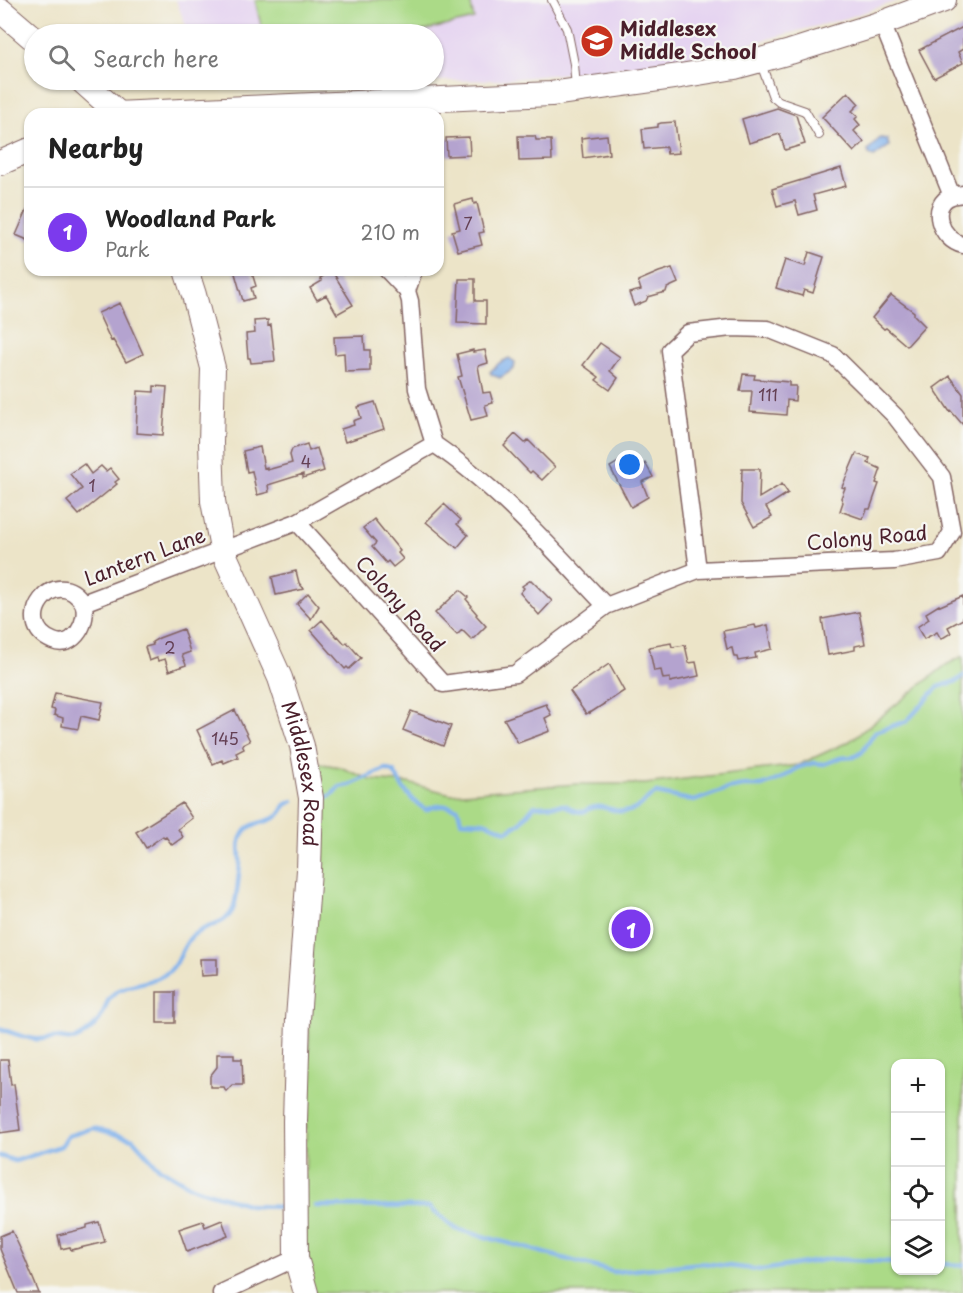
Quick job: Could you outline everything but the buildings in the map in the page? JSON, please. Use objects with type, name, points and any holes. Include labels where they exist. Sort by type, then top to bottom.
[{"type":"street","points":[[248,108],[551,94],[702,73],[760,60],[882,23],[944,0]]},
{"type":"street","points":[[0,10],[24,30]]},
{"type":"street","points":[[882,23],[958,195],[946,200],[941,208],[939,218],[943,232],[948,238],[963,245]]},
{"type":"street","points":[[92,90],[111,108]]},
{"type":"street","points":[[0,163],[24,153]]},
{"type":"street","name":"Middlesex Road","points":[[188,276],[213,368],[211,443],[213,501],[222,549],[280,678],[302,746],[311,798],[309,870],[298,1019],[296,1098],[296,1258],[306,1293]]},
{"type":"street","points":[[393,276],[407,291],[410,301],[417,389],[434,444],[463,463],[519,514],[606,606]]},
{"type":"street","points":[[407,291],[412,276]]},
{"type":"street","name":"Colony Road","points":[[297,522],[443,684],[515,674],[606,606],[698,570],[894,561],[939,553],[952,532],[942,477],[895,416],[833,355],[768,329],[731,328],[688,333],[670,350],[698,570]]},
{"type":"street","points":[[222,549],[297,522],[434,444]]},
{"type":"street","name":"Lantern Lane","points":[[83,603],[222,549]]},
{"type":"street","points":[[221,1293],[296,1258]]},
{"type":"lane","points":[[552,0],[567,29],[574,64],[576,90]]},
{"type":"lane","points":[[760,60],[773,97],[779,102],[805,111],[819,135]]},
{"type":"shaded area","name":"Middlesex Middle School","points":[[176,0],[900,0],[847,18],[737,47],[642,66],[498,80],[444,81],[444,24],[185,24]]},
{"type":"green space","points":[[255,0],[470,0],[474,19],[444,26],[444,24],[261,24]]},
{"type":"green space","points":[[963,656],[963,1293],[313,1293],[303,1258],[316,763],[340,767],[371,780],[408,783],[451,794],[577,784],[645,784],[798,765],[850,741],[946,665]]},
{"type":"water","points":[[880,138],[887,139],[889,146],[874,157],[868,151]]},
{"type":"water","points":[[509,358],[515,362],[514,369],[500,378],[492,375],[490,372],[499,363]]},
{"type":"waterway","points":[[324,798],[340,787],[350,785],[385,769],[394,772],[403,788],[426,810],[438,806],[458,809],[461,821],[484,822],[507,831],[519,824],[534,806],[565,805],[575,811],[583,812],[590,808],[603,807],[626,812],[636,809],[656,793],[694,801],[727,789],[762,786],[780,779],[799,767],[854,757],[862,752],[875,732],[907,721],[938,687],[957,681],[963,676]]},
{"type":"waterway","points":[[0,1029],[35,1039],[76,1039],[96,1024],[108,1000],[114,994],[128,986],[155,979],[167,973],[172,969],[192,936],[221,922],[233,909],[240,864],[239,849],[243,834],[253,825],[277,816],[285,805],[293,801]]},
{"type":"waterway","points":[[0,1156],[15,1161],[61,1146],[68,1136],[94,1128],[133,1139],[158,1167],[194,1188],[253,1206],[280,1207]]},
{"type":"waterway","points":[[316,1206],[429,1207],[456,1229],[614,1272],[702,1263],[762,1270],[830,1259],[891,1262]]},
{"type":"waterway","points":[[945,1264],[963,1265]]},
{"type":"place","name":"Middlesex Middle School","points":[[597,41]]},
{"type":"place","name":"Woodland Park","points":[[631,929]]}]
